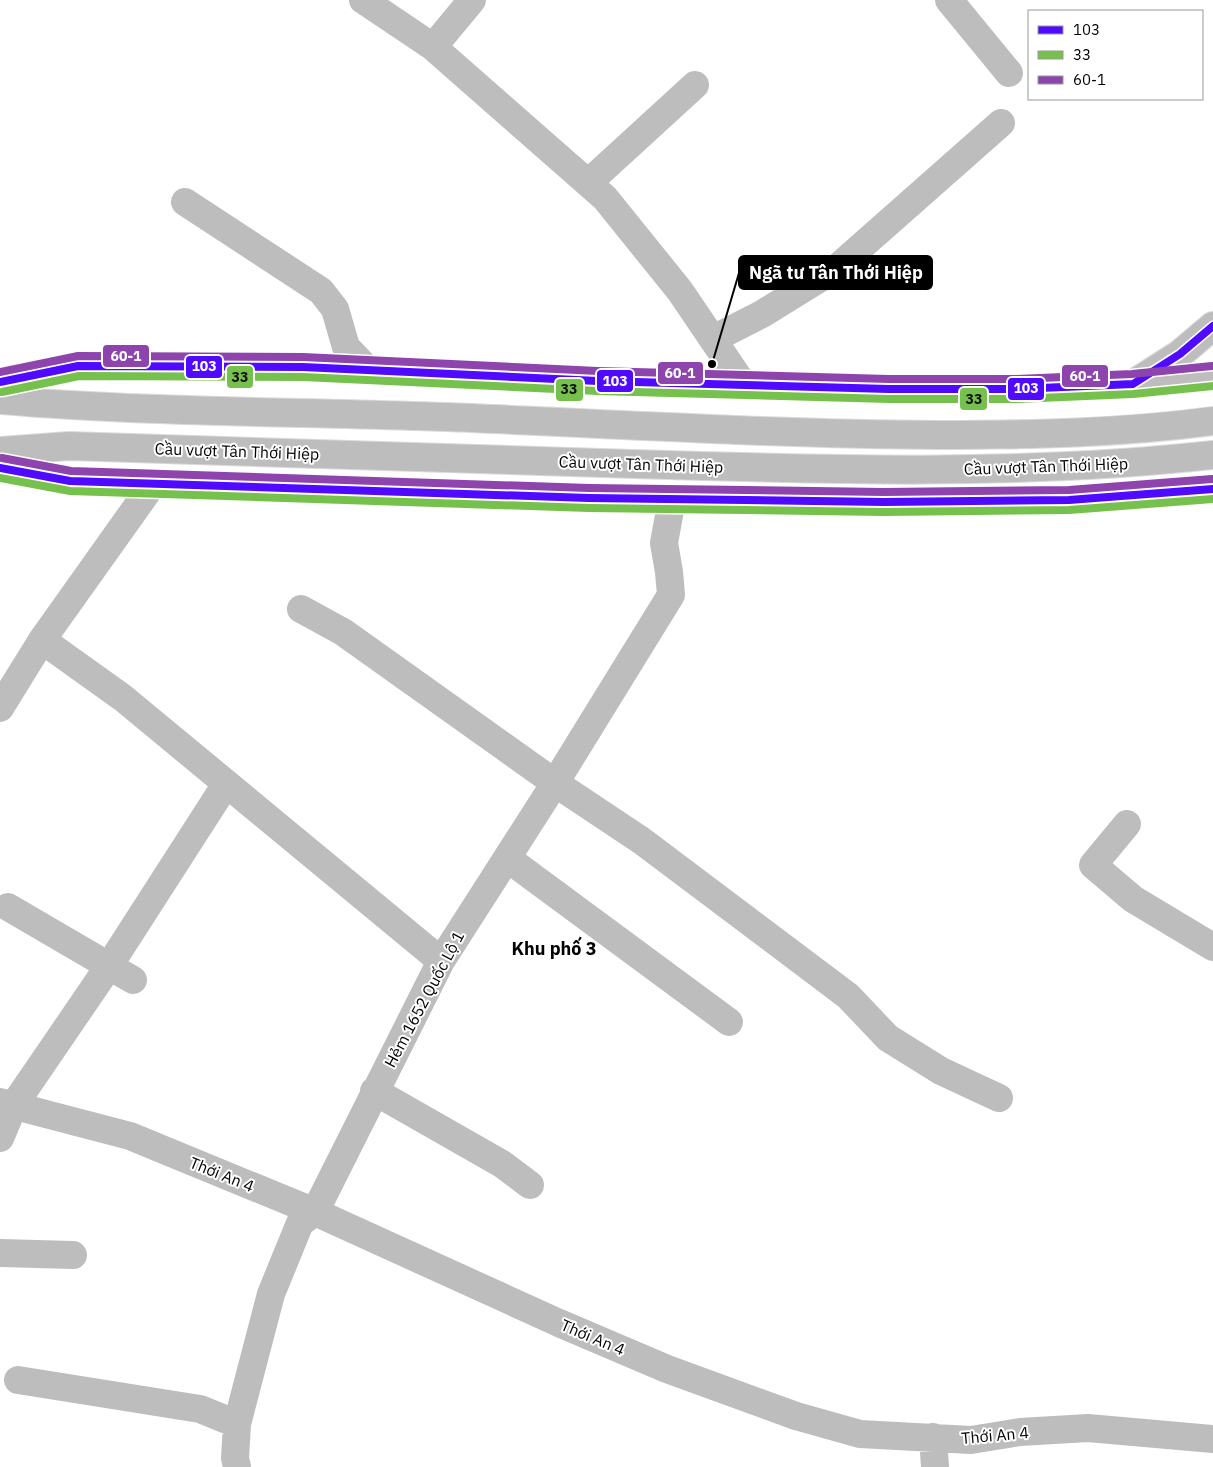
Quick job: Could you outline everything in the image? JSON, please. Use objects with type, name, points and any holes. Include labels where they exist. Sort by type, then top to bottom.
[{"type":"main road","points":[[364,0],[433,47],[605,198],[680,291],[743,384]]},
{"type":"main road","points":[[433,47],[472,0]]},
{"type":"main road","points":[[949,0],[1009,73]]},
{"type":"main road","points":[[588,183],[694,85]]},
{"type":"main road","points":[[713,339],[762,314],[838,267],[1001,123]]},
{"type":"main road","points":[[185,202],[321,291],[335,309],[346,347],[368,370]]},
{"type":"main road","points":[[1133,384],[1180,354],[1213,326]]},
{"type":"main road","points":[[0,382],[78,366],[303,367],[598,381],[1018,389],[1133,384],[1213,376]]},
{"type":"main road","name":"Cầu vượt Tân Thới Hiệp","points":[[0,400],[71,406],[390,414],[880,435],[1073,433],[1164,428],[1213,421]]},
{"type":"main road","name":"Cầu vượt Tân Thới Hiệp","points":[[0,451],[69,446],[705,466],[971,470],[1138,463],[1213,455]]},
{"type":"main road","points":[[0,468],[70,481],[884,502],[1069,500],[1213,489]]},
{"type":"main road","points":[[0,708],[42,640],[153,484]]},
{"type":"main road","name":"Hẻm 1652 Quốc Lộ 1","points":[[237,1467],[235,1458],[237,1424],[272,1294],[300,1223],[315,1212],[440,961],[555,783],[671,595],[670,572],[664,543],[672,498]]},
{"type":"main road","points":[[301,609],[343,632],[555,783],[642,841],[848,996],[888,1038],[941,1071],[999,1098]]},
{"type":"main road","points":[[42,640],[123,698],[440,961]]},
{"type":"main road","points":[[0,1138],[7,1103],[109,966],[226,784]]},
{"type":"main road","points":[[1127,824],[1093,865],[1133,899],[1213,947]]},
{"type":"main road","points":[[507,858],[729,1022]]},
{"type":"main road","points":[[8,907],[133,980]]},
{"type":"main road","points":[[374,1091],[502,1164],[530,1185]]},
{"type":"main road","name":"Thới An 4","points":[[7,1103],[130,1136],[315,1212],[560,1324],[667,1369],[777,1409],[860,1434],[971,1440],[1020,1432],[1088,1428],[1213,1439]]},
{"type":"main road","points":[[0,1253],[73,1255]]},
{"type":"main road","points":[[18,1380],[200,1409],[237,1424]]},
{"type":"main road","points":[[933,1437],[936,1467]]},
{"type":"transit line","name":"103","points":[[0,382],[78,366],[303,367],[598,381],[889,389],[1017,389],[1133,384],[1180,354],[1213,326]]},
{"type":"transit line","name":"60-1","points":[[0,372],[78,356],[303,357],[598,371],[889,379],[1017,379],[1132,374],[1212,366]]},
{"type":"transit line","name":"33","points":[[2,392],[79,376],[303,377],[598,391],[889,399],[1017,399],[1133,394],[1213,386]]},
{"type":"transit line","name":"60-1","points":[[2,458],[71,471],[589,488],[884,492],[1069,490],[1212,479]]},
{"type":"transit line","name":"103","points":[[0,468],[70,481],[589,498],[884,502],[1069,500],[1213,489]]},
{"type":"transit line","name":"33","points":[[0,478],[70,491],[589,508],[884,512],[1069,510],[1213,499]]},
{"type":"place","name":"Ngã tư Tân Thới Hiệp","points":[[712,364]]},
{"type":"district","name":"Khu phố 3","points":[[554,948]]}]
